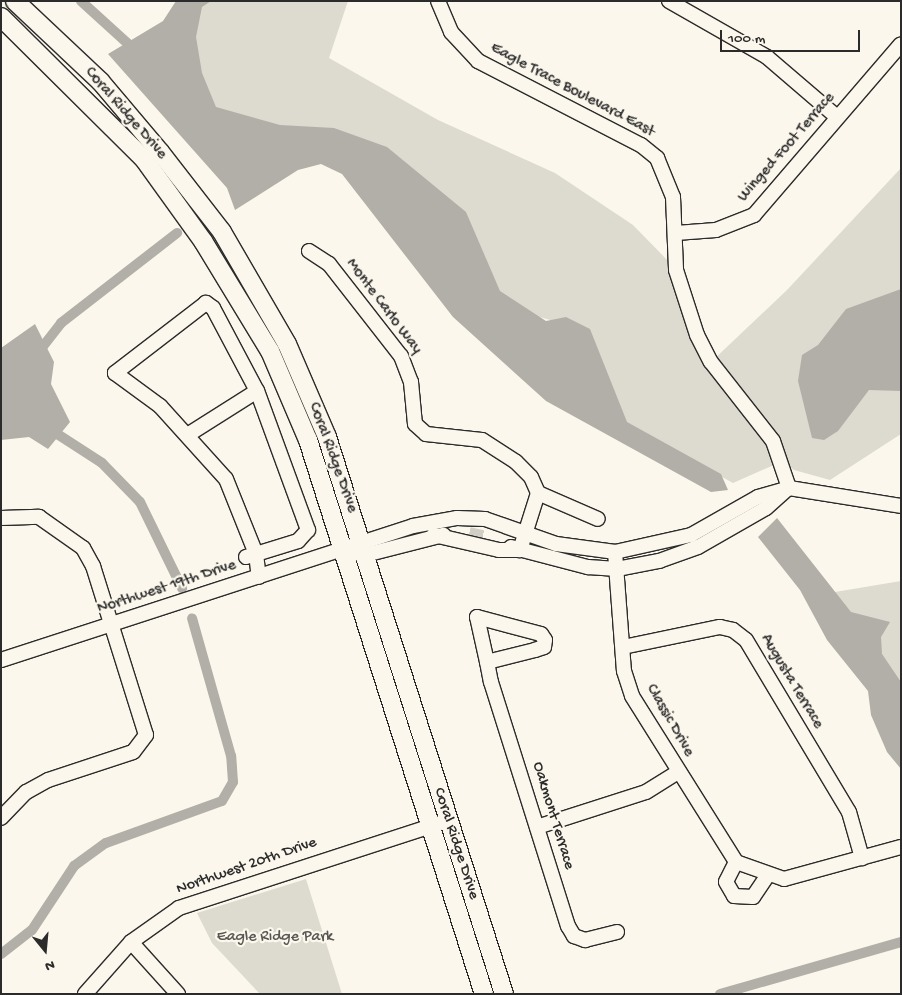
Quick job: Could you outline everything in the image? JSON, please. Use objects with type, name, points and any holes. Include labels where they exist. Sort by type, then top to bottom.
[{"type":"main road","name":"Coral Ridge Drive","points":[[15,1],[100,81],[222,232],[287,344],[327,437],[504,994]]},
{"type":"main road","name":"Coral Ridge Drive","points":[[1,17],[144,159],[233,286],[270,351],[308,440],[484,994]]},
{"type":"street","name":"Eagle Trace Boulevard East","points":[[438,1],[450,32],[478,61],[641,145],[657,158],[673,197],[676,233],[676,270],[697,335],[711,362],[773,441],[788,488]]},
{"type":"street","points":[[669,1],[767,57],[837,117]]},
{"type":"street","name":"Winged Foot Terrace","points":[[676,233],[716,230],[754,215],[901,44]]},
{"type":"street","name":"Monte Carlo Way","points":[[309,251],[329,264],[401,356],[411,382],[415,424],[426,434],[482,440],[516,462],[531,477],[538,493]]},
{"type":"street","points":[[251,556],[298,541],[308,530],[257,391],[213,308],[206,303],[115,373],[189,434],[226,479],[251,556],[250,570],[259,577]]},
{"type":"street","points":[[189,434],[257,391]]},
{"type":"street","points":[[363,548],[457,518],[486,519],[556,544],[616,552],[690,535],[758,497],[788,488],[901,506]]},
{"type":"street","points":[[486,538],[554,562],[617,569],[659,562],[698,547],[766,508],[788,488]]},
{"type":"street","points":[[520,550],[538,493],[598,519]]},
{"type":"street","points":[[1,518],[39,517],[83,548],[112,624],[146,735],[142,744],[133,752],[48,780],[26,792],[1,818]]},
{"type":"street","points":[[344,551],[434,535],[469,534]]},
{"type":"street","points":[[434,535],[499,550],[520,550]]},
{"type":"street","name":"Northwest 19th Drive","points":[[1,660],[344,551]]},
{"type":"street","name":"Classic Drive","points":[[616,552],[622,647],[632,696],[736,862]]},
{"type":"street","name":"Oakmont Terrace","points":[[487,662],[544,647],[545,640],[541,634],[477,617],[487,662],[537,827],[574,936],[585,940],[618,932]]},
{"type":"street","name":"Augusta Terrace","points":[[622,647],[720,628],[733,630],[746,640],[849,812],[862,858]]},
{"type":"street","points":[[537,827],[646,792],[678,772]]},
{"type":"street","name":"Northwest 20th Drive","points":[[85,994],[131,942],[180,908],[205,898],[448,820]]},
{"type":"street","points":[[767,876],[753,897],[734,896],[726,882],[736,862],[767,876],[804,876],[901,847]]},
{"type":"street","points":[[131,942],[178,994]]},
{"type":"green space","points":[[201,1],[348,1],[329,58],[438,120],[555,173],[633,225],[673,266],[711,362],[787,290],[901,168],[901,434],[830,480],[794,470],[783,461],[733,483],[627,424],[588,331],[481,300],[323,133],[194,133],[183,26]]},
{"type":"green space","points":[[901,581],[901,718],[823,594]]},
{"type":"green space","name":"Eagle Ridge Park","points":[[306,879],[342,994],[260,994],[212,943],[197,913]]},
{"type":"shaded area","points":[[176,1],[211,1],[202,7],[196,37],[202,73],[216,107],[280,125],[334,128],[387,147],[466,212],[500,291],[546,321],[566,317],[590,329],[627,422],[721,474],[728,490],[711,492],[546,401],[453,317],[342,174],[321,164],[298,170],[235,210],[227,188],[108,54],[163,21]]},
{"type":"shaded area","points":[[901,289],[901,391],[869,390],[838,431],[824,440],[812,438],[798,381],[802,355],[818,345],[846,309]]},
{"type":"shaded area","points":[[35,324],[54,362],[51,384],[70,422],[48,449],[29,437],[1,440],[1,348]]},
{"type":"shaded area","points":[[777,518],[851,612],[890,622],[881,637],[882,654],[901,682],[901,769],[887,752],[871,715],[868,691],[827,640],[800,590],[758,537]]},
{"type":"waterway","points":[[81,1],[136,51]]},
{"type":"waterway","points":[[37,354],[61,323],[177,233]]},
{"type":"waterway","points":[[48,428],[102,463],[140,502],[182,588]]},
{"type":"waterway","points":[[1,954],[32,930],[74,866],[106,843],[222,801],[233,782],[231,756],[192,618]]},
{"type":"waterway","points":[[720,994],[901,942]]},
{"type":"tunnel","points":[[469,534],[486,538]]}]
